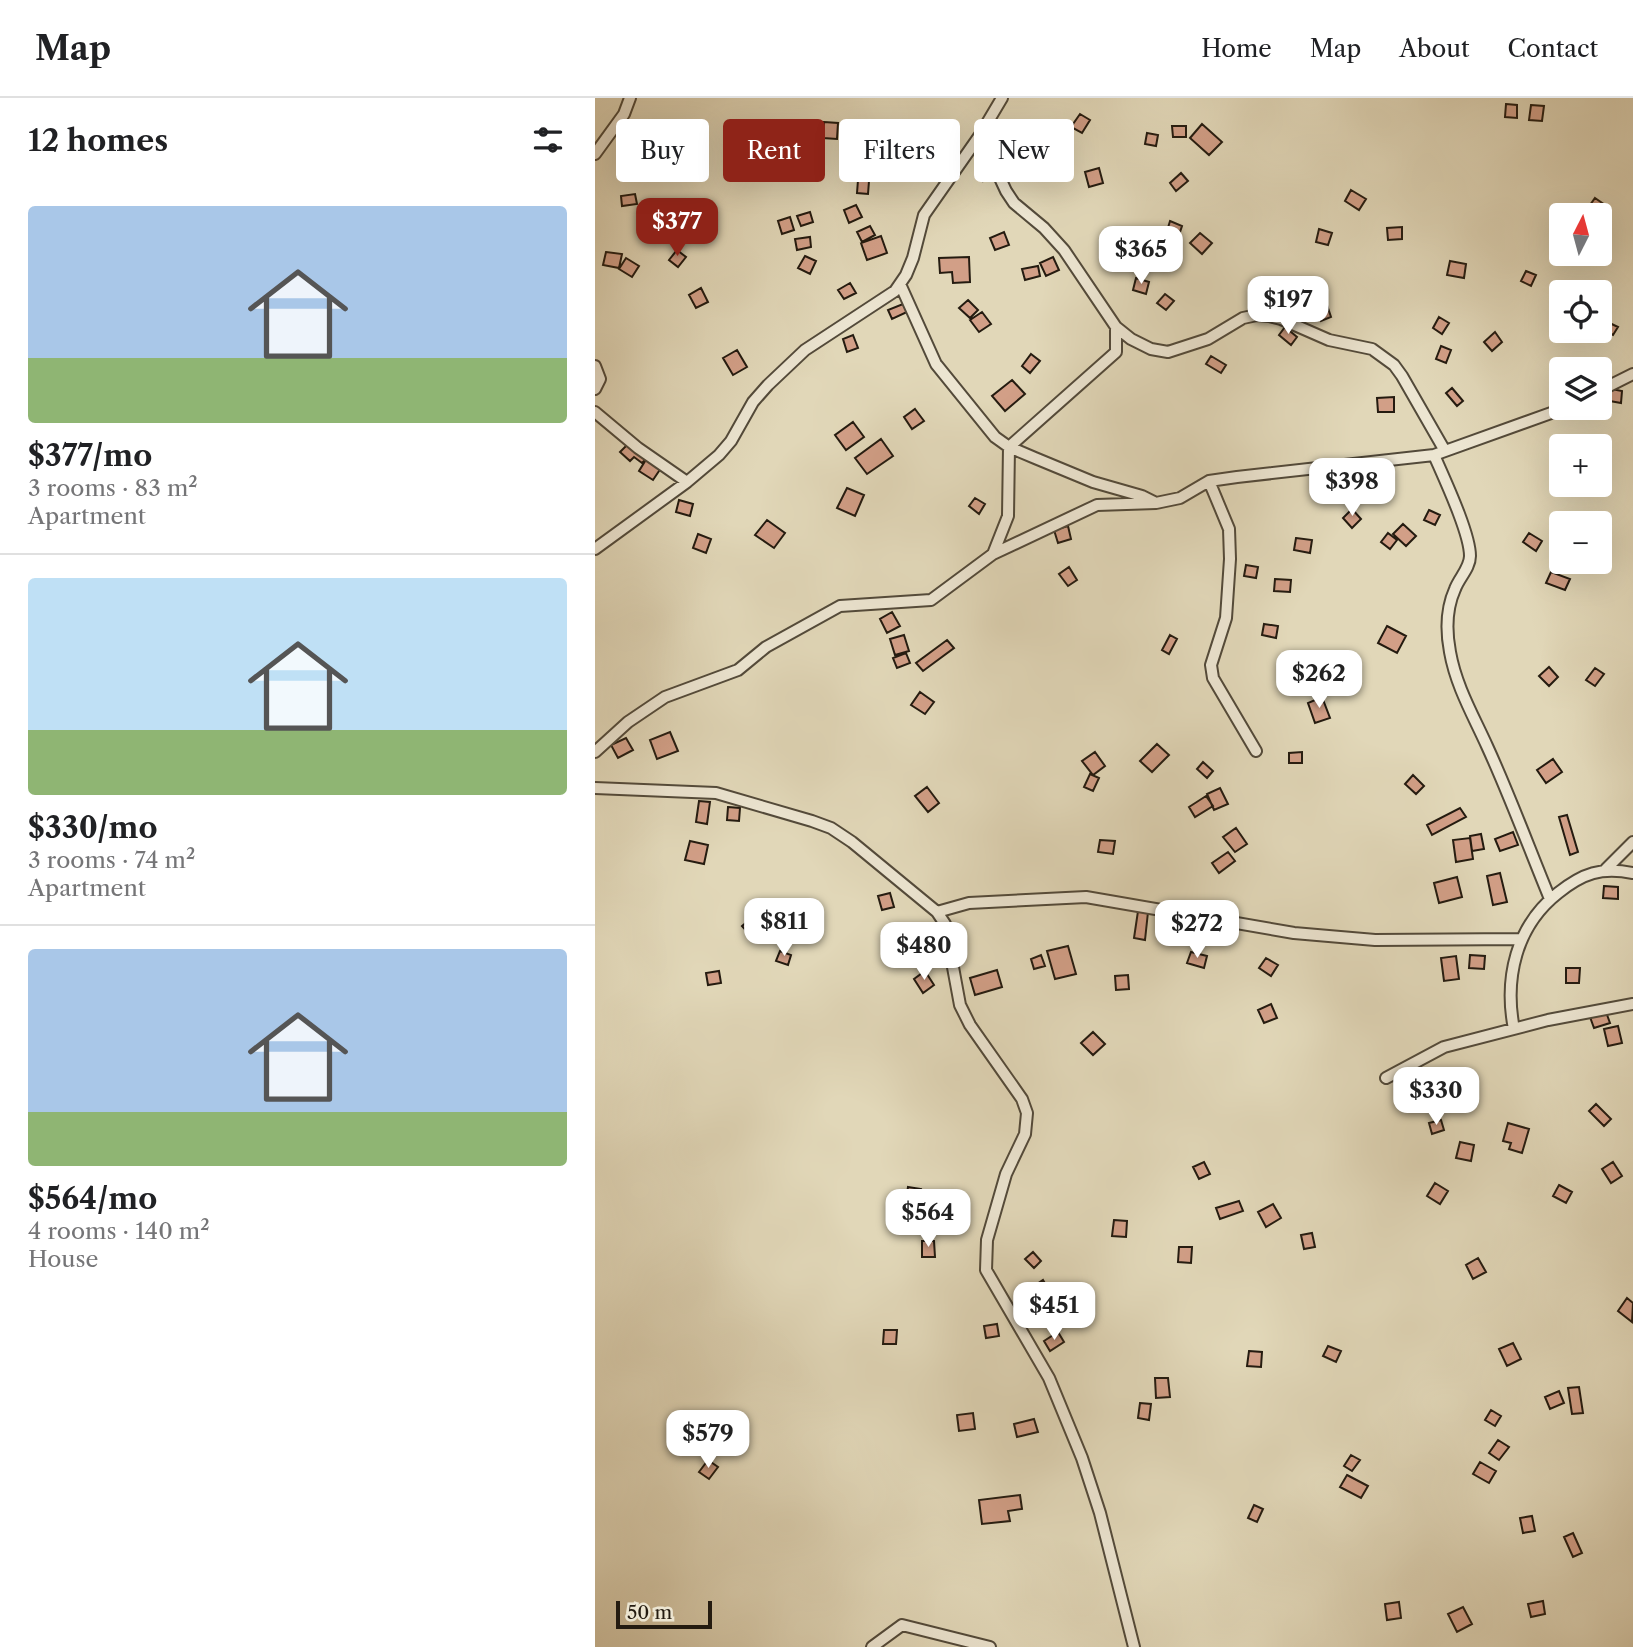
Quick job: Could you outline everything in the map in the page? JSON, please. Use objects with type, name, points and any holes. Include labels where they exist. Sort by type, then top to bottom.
[{"type":"street","points":[[595,154],[624,114],[630,98]]},
{"type":"street","points":[[990,119],[1002,98]]},
{"type":"street","points":[[595,549],[687,482],[719,455],[731,441],[754,402],[797,357],[823,336],[895,291],[913,258],[924,215],[974,144]]},
{"type":"street","points":[[1002,182],[1014,203],[1063,250],[1116,327],[1131,339],[1151,349],[1168,352],[1208,339],[1243,318],[1257,315],[1281,318],[1329,340],[1372,349],[1394,365],[1440,453],[1469,547],[1470,558],[1454,590],[1447,624],[1450,652],[1460,689],[1550,899]]},
{"type":"street","points":[[900,284],[936,364],[995,437],[1009,447],[1093,482],[1131,492],[1156,503]]},
{"type":"street","points":[[993,554],[1008,516],[1009,447],[1116,352],[1116,327]]},
{"type":"street","points":[[595,366],[600,379],[595,389]]},
{"type":"street","points":[[1612,384],[1633,374]]},
{"type":"street","points":[[595,412],[638,448],[687,482]]},
{"type":"street","points":[[595,752],[628,722],[665,697],[738,670],[766,647],[841,606],[931,600],[993,554],[1097,505],[1156,503],[1180,498],[1209,481],[1440,453],[1549,414]]},
{"type":"street","points":[[1209,481],[1229,529],[1230,559],[1226,618],[1211,666],[1213,678],[1256,751]]},
{"type":"street","points":[[595,788],[716,793],[812,821],[831,828],[852,842],[937,912],[945,925],[960,1005],[970,1025],[1022,1100],[1027,1113],[1025,1134],[1006,1174],[987,1240],[986,1270],[1049,1378],[1081,1458],[1100,1513],[1134,1647]]},
{"type":"street","points":[[1607,869],[1633,842]]},
{"type":"street","points":[[1514,1029],[1510,983],[1521,939],[1531,920],[1550,899],[1570,883],[1586,875],[1607,869],[1633,873]]},
{"type":"street","points":[[937,912],[969,902],[1086,897],[1294,933],[1375,940],[1521,939]]},
{"type":"street","points":[[1386,1077],[1444,1046],[1633,1004]]},
{"type":"street","points":[[872,1647],[902,1625],[989,1647]]},
{"type":"building","points":[[1506,104],[1517,105],[1517,118],[1505,117]]},
{"type":"building","points":[[1531,105],[1544,106],[1542,121],[1529,120]]},
{"type":"building","points":[[1080,114],[1090,120],[1082,133],[1074,129],[1074,123]]},
{"type":"building","points":[[825,122],[838,123],[837,139],[825,138]]},
{"type":"building","points":[[1202,124],[1222,142],[1209,155],[1190,138]]},
{"type":"building","points":[[1172,126],[1186,126],[1186,137],[1173,137]]},
{"type":"building","points":[[1147,133],[1158,135],[1156,146],[1145,144]]},
{"type":"building","points":[[1099,168],[1103,183],[1089,187],[1085,172]]},
{"type":"building","points":[[1181,173],[1188,181],[1176,191],[1170,183]]},
{"type":"building","points":[[858,182],[869,182],[868,194],[857,193]]},
{"type":"building","points":[[1351,190],[1366,199],[1359,210],[1345,201]]},
{"type":"building","points":[[635,194],[637,204],[622,206],[621,196]]},
{"type":"building","points":[[856,205],[862,217],[849,223],[844,210]]},
{"type":"building","points":[[710,208],[715,217],[701,223],[697,214]]},
{"type":"building","points":[[810,212],[813,222],[801,226],[797,216]]},
{"type":"building","points":[[790,217],[794,230],[782,234],[778,221]]},
{"type":"building","points":[[1170,221],[1182,226],[1179,235],[1167,231]]},
{"type":"building","points":[[870,226],[875,235],[862,242],[857,232]]},
{"type":"building","points":[[1402,227],[1402,239],[1388,240],[1387,228]]},
{"type":"building","points":[[1319,229],[1332,233],[1328,245],[1316,242]]},
{"type":"building","points":[[1004,232],[1009,245],[995,250],[990,238]]},
{"type":"building","points":[[1200,233],[1212,243],[1202,254],[1190,243]]},
{"type":"building","points":[[881,236],[887,253],[867,260],[861,243]]},
{"type":"building","points":[[810,237],[811,247],[797,250],[795,239]]},
{"type":"building","points":[[1153,238],[1162,242],[1158,253],[1148,250]]},
{"type":"building","points":[[677,250],[686,257],[678,267],[669,260]]},
{"type":"building","points":[[606,252],[622,254],[619,268],[603,265]]},
{"type":"building","points":[[805,256],[816,261],[810,274],[798,268]]},
{"type":"building","points":[[969,257],[970,282],[953,283],[952,272],[940,273],[939,258]]},
{"type":"building","points":[[1053,257],[1059,270],[1046,276],[1040,263]]},
{"type":"building","points":[[626,258],[639,266],[632,277],[619,269]]},
{"type":"building","points":[[1450,261],[1466,264],[1464,278],[1447,275]]},
{"type":"building","points":[[1038,266],[1040,276],[1025,280],[1022,269]]},
{"type":"building","points":[[1526,271],[1536,275],[1531,286],[1521,281]]},
{"type":"building","points":[[1136,278],[1149,282],[1146,294],[1133,290]]},
{"type":"building","points":[[850,283],[856,293],[844,299],[838,290]]},
{"type":"building","points":[[701,288],[708,302],[696,308],[689,295]]},
{"type":"building","points":[[1279,290],[1288,299],[1277,311],[1267,301]]},
{"type":"building","points":[[1165,294],[1174,301],[1166,310],[1157,303]]},
{"type":"building","points":[[968,300],[978,310],[970,318],[959,308]]},
{"type":"building","points":[[903,304],[907,312],[892,319],[888,310]]},
{"type":"building","points":[[1327,305],[1331,317],[1321,321],[1317,309]]},
{"type":"building","points":[[982,312],[991,324],[979,332],[970,320]]},
{"type":"building","points":[[1439,317],[1449,323],[1442,334],[1433,328]]},
{"type":"building","points":[[1612,324],[1618,327],[1612,334]]},
{"type":"building","points":[[1285,327],[1297,337],[1291,345],[1279,335]]},
{"type":"building","points":[[1495,332],[1502,342],[1492,351],[1484,342]]},
{"type":"building","points":[[853,335],[858,348],[847,352],[843,339]]},
{"type":"building","points":[[1441,346],[1451,350],[1446,363],[1436,359]]},
{"type":"building","points":[[737,350],[747,367],[733,375],[723,358]]},
{"type":"building","points":[[1031,354],[1040,361],[1030,373],[1022,366]]},
{"type":"building","points":[[1211,356],[1226,365],[1221,373],[1206,364]]},
{"type":"building","points":[[1012,380],[1025,394],[1005,411],[992,396]]},
{"type":"building","points":[[1452,388],[1463,401],[1457,406],[1446,393]]},
{"type":"building","points":[[1612,389],[1622,391],[1621,403],[1612,401]]},
{"type":"building","points":[[1394,397],[1394,412],[1378,412],[1377,398]]},
{"type":"building","points":[[915,409],[924,421],[912,429],[904,417]]},
{"type":"building","points":[[853,422],[864,437],[846,450],[835,435]]},
{"type":"building","points":[[881,439],[893,456],[867,474],[855,458]]},
{"type":"building","points":[[630,442],[648,457],[642,463],[634,457],[630,461],[620,452]]},
{"type":"building","points":[[647,458],[661,468],[653,480],[639,471]]},
{"type":"building","points":[[847,488],[864,495],[855,516],[837,508]]},
{"type":"building","points":[[975,498],[985,504],[979,514],[969,506]]},
{"type":"building","points":[[679,500],[693,504],[690,516],[676,512]]},
{"type":"building","points":[[1352,509],[1361,519],[1352,528],[1343,518]]},
{"type":"building","points":[[1429,510],[1440,515],[1435,525],[1424,520]]},
{"type":"building","points":[[767,520],[785,533],[774,548],[755,535]]},
{"type":"building","points":[[1403,524],[1416,536],[1406,546],[1393,534]]},
{"type":"building","points":[[1068,526],[1071,539],[1058,543],[1054,530]]},
{"type":"building","points":[[1388,533],[1397,540],[1390,549],[1381,542]]},
{"type":"building","points":[[1529,533],[1542,541],[1536,551],[1523,542]]},
{"type":"building","points":[[698,534],[711,539],[706,553],[693,548]]},
{"type":"building","points":[[1296,538],[1312,540],[1310,553],[1294,550]]},
{"type":"building","points":[[1246,565],[1258,567],[1256,578],[1244,576]]},
{"type":"building","points":[[1069,567],[1077,580],[1068,586],[1059,574]]},
{"type":"building","points":[[1550,574],[1570,579],[1565,590],[1546,583]]},
{"type":"building","points":[[1275,579],[1291,580],[1290,592],[1274,591]]},
{"type":"building","points":[[892,612],[900,626],[887,633],[880,619]]},
{"type":"building","points":[[1264,624],[1278,626],[1276,638],[1262,635]]},
{"type":"building","points":[[1387,626],[1406,636],[1397,653],[1378,643]]},
{"type":"building","points":[[904,635],[909,651],[895,655],[890,639]]},
{"type":"building","points":[[1170,635],[1177,639],[1169,654],[1162,650]]},
{"type":"building","points":[[947,640],[954,648],[923,671],[916,663]]},
{"type":"building","points":[[906,653],[910,663],[897,668],[893,658]]},
{"type":"building","points":[[1549,667],[1558,677],[1549,686],[1539,676]]},
{"type":"building","points":[[1595,668],[1604,674],[1595,686],[1586,680]]},
{"type":"building","points":[[920,692],[934,702],[925,714],[911,705]]},
{"type":"building","points":[[1322,697],[1330,718],[1315,723],[1308,703]]},
{"type":"building","points":[[670,732],[678,751],[657,759],[650,740]]},
{"type":"building","points":[[626,738],[633,750],[618,758],[611,745]]},
{"type":"building","points":[[1157,744],[1169,755],[1152,772],[1140,761]]},
{"type":"building","points":[[1095,752],[1105,766],[1093,775],[1082,761]]},
{"type":"building","points":[[1302,752],[1302,763],[1289,763],[1289,753]]},
{"type":"building","points":[[1553,759],[1562,772],[1546,783],[1537,770]]},
{"type":"building","points":[[1203,762],[1213,771],[1207,778],[1197,769]]},
{"type":"building","points":[[1090,774],[1099,778],[1093,791],[1084,787]]},
{"type":"building","points":[[1413,775],[1424,786],[1416,794],[1405,784]]},
{"type":"building","points":[[927,787],[939,803],[928,812],[915,796]]},
{"type":"building","points":[[1220,788],[1228,804],[1214,810],[1207,794]]},
{"type":"building","points":[[1206,796],[1213,806],[1195,817],[1189,807]]},
{"type":"building","points":[[699,801],[710,802],[707,824],[696,822]]},
{"type":"building","points":[[728,807],[740,808],[739,821],[727,820]]},
{"type":"building","points":[[1460,808],[1466,817],[1432,835],[1427,825]]},
{"type":"building","points":[[1567,815],[1578,852],[1570,855],[1559,817]]},
{"type":"building","points":[[1236,828],[1247,844],[1235,852],[1223,837]]},
{"type":"building","points":[[1513,832],[1518,845],[1500,851],[1495,839]]},
{"type":"building","points":[[1481,834],[1484,849],[1472,851],[1470,836]]},
{"type":"building","points":[[1470,838],[1473,859],[1456,862],[1453,840]]},
{"type":"building","points":[[1100,840],[1115,841],[1113,854],[1098,852]]},
{"type":"building","points":[[690,841],[708,845],[704,864],[685,860]]},
{"type":"building","points":[[1228,852],[1235,861],[1219,873],[1212,863]]},
{"type":"building","points":[[1500,873],[1507,902],[1493,905],[1487,876]]},
{"type":"building","points":[[1457,877],[1462,897],[1439,903],[1434,883]]},
{"type":"building","points":[[1604,886],[1618,887],[1618,899],[1603,898]]},
{"type":"building","points":[[890,893],[894,907],[882,910],[878,896]]},
{"type":"building","points":[[1138,911],[1148,912],[1145,940],[1134,938]]},
{"type":"building","points":[[754,916],[762,926],[750,935],[742,926]]},
{"type":"building","points":[[1068,946],[1076,974],[1055,979],[1047,951]]},
{"type":"building","points":[[780,951],[791,955],[788,965],[776,961]]},
{"type":"building","points":[[1191,952],[1207,956],[1204,968],[1187,963]]},
{"type":"building","points":[[1041,955],[1045,966],[1034,969],[1031,959]]},
{"type":"building","points":[[1470,955],[1485,956],[1484,969],[1469,968]]},
{"type":"building","points":[[1456,956],[1459,979],[1444,981],[1441,958]]},
{"type":"building","points":[[1266,958],[1278,965],[1271,976],[1259,968]]},
{"type":"building","points":[[1566,968],[1580,968],[1579,983],[1566,983]]},
{"type":"building","points":[[997,970],[1002,987],[975,995],[970,978]]},
{"type":"building","points":[[719,971],[721,983],[708,985],[706,973]]},
{"type":"building","points":[[925,971],[934,985],[923,993],[914,979]]},
{"type":"building","points":[[1128,975],[1129,989],[1116,990],[1115,976]]},
{"type":"building","points":[[1271,1004],[1277,1018],[1264,1023],[1258,1010]]},
{"type":"building","points":[[1606,1012],[1610,1023],[1594,1028],[1590,1017]]},
{"type":"building","points":[[1618,1026],[1622,1043],[1608,1046],[1604,1029]]},
{"type":"building","points":[[1093,1032],[1105,1044],[1093,1055],[1081,1043]]},
{"type":"building","points":[[1454,1070],[1459,1080],[1445,1088],[1439,1078]]},
{"type":"building","points":[[1596,1104],[1611,1119],[1604,1126],[1589,1111]]},
{"type":"building","points":[[1441,1120],[1444,1130],[1432,1134],[1429,1123]]},
{"type":"building","points":[[1508,1123],[1529,1129],[1522,1153],[1509,1149],[1511,1143],[1503,1141]]},
{"type":"building","points":[[1460,1142],[1474,1145],[1471,1161],[1456,1158]]},
{"type":"building","points":[[1204,1162],[1210,1174],[1199,1179],[1193,1167]]},
{"type":"building","points":[[1613,1162],[1622,1176],[1611,1183],[1602,1169]]},
{"type":"building","points":[[1435,1183],[1448,1191],[1440,1204],[1427,1196]]},
{"type":"building","points":[[1559,1185],[1572,1192],[1566,1203],[1553,1196]]},
{"type":"building","points":[[908,1187],[921,1189],[919,1202],[906,1200]]},
{"type":"building","points":[[1239,1201],[1243,1211],[1220,1219],[1216,1208]]},
{"type":"building","points":[[930,1203],[933,1214],[922,1216],[919,1206]]},
{"type":"building","points":[[1273,1204],[1281,1218],[1266,1227],[1258,1212]]},
{"type":"building","points":[[1114,1220],[1127,1221],[1126,1237],[1112,1236]]},
{"type":"building","points":[[1312,1233],[1315,1247],[1304,1249],[1301,1235]]},
{"type":"building","points":[[922,1241],[934,1241],[935,1257],[922,1257]]},
{"type":"building","points":[[1179,1247],[1192,1247],[1191,1263],[1178,1262]]},
{"type":"building","points":[[1033,1252],[1041,1261],[1034,1268],[1025,1259]]},
{"type":"building","points":[[1478,1258],[1486,1272],[1473,1279],[1466,1265]]},
{"type":"building","points":[[1043,1280],[1050,1292],[1038,1300],[1031,1288]]},
{"type":"building","points":[[1627,1298],[1633,1303],[1632,1322],[1618,1311]]},
{"type":"building","points":[[997,1324],[999,1336],[986,1338],[984,1326]]},
{"type":"building","points":[[884,1330],[897,1330],[896,1344],[883,1344]]},
{"type":"building","points":[[1058,1332],[1064,1342],[1050,1351],[1044,1341]]},
{"type":"building","points":[[1513,1343],[1521,1359],[1507,1366],[1499,1349]]},
{"type":"building","points":[[1328,1346],[1341,1351],[1336,1362],[1323,1356]]},
{"type":"building","points":[[1249,1351],[1262,1352],[1261,1367],[1247,1366]]},
{"type":"building","points":[[1155,1378],[1168,1378],[1170,1397],[1156,1398]]},
{"type":"building","points":[[1579,1387],[1583,1413],[1572,1414],[1568,1388]]},
{"type":"building","points":[[1559,1391],[1564,1403],[1550,1409],[1545,1397]]},
{"type":"building","points":[[1140,1403],[1151,1404],[1149,1420],[1138,1418]]},
{"type":"building","points":[[1491,1410],[1501,1416],[1495,1426],[1485,1420]]},
{"type":"building","points":[[973,1413],[975,1429],[959,1431],[957,1415]]},
{"type":"building","points":[[1034,1419],[1038,1432],[1017,1437],[1014,1424]]},
{"type":"building","points":[[1498,1440],[1509,1447],[1499,1460],[1489,1453]]},
{"type":"building","points":[[1351,1455],[1360,1460],[1352,1471],[1344,1466]]},
{"type":"building","points":[[708,1460],[718,1467],[709,1479],[699,1472]]},
{"type":"building","points":[[1480,1462],[1496,1471],[1489,1483],[1473,1474]]},
{"type":"building","points":[[1347,1475],[1368,1486],[1361,1498],[1340,1487]]},
{"type":"building","points":[[1020,1495],[1022,1509],[1008,1511],[1010,1521],[982,1524],[979,1500]]},
{"type":"building","points":[[1254,1505],[1263,1509],[1257,1522],[1248,1518]]},
{"type":"building","points":[[1532,1516],[1535,1531],[1523,1533],[1520,1518]]},
{"type":"building","points":[[1573,1533],[1582,1553],[1573,1557],[1564,1537]]},
{"type":"building","points":[[1543,1601],[1545,1614],[1531,1617],[1528,1604]]},
{"type":"building","points":[[1399,1602],[1401,1618],[1387,1620],[1385,1604]]},
{"type":"building","points":[[1463,1607],[1472,1624],[1457,1632],[1448,1614]]}]
